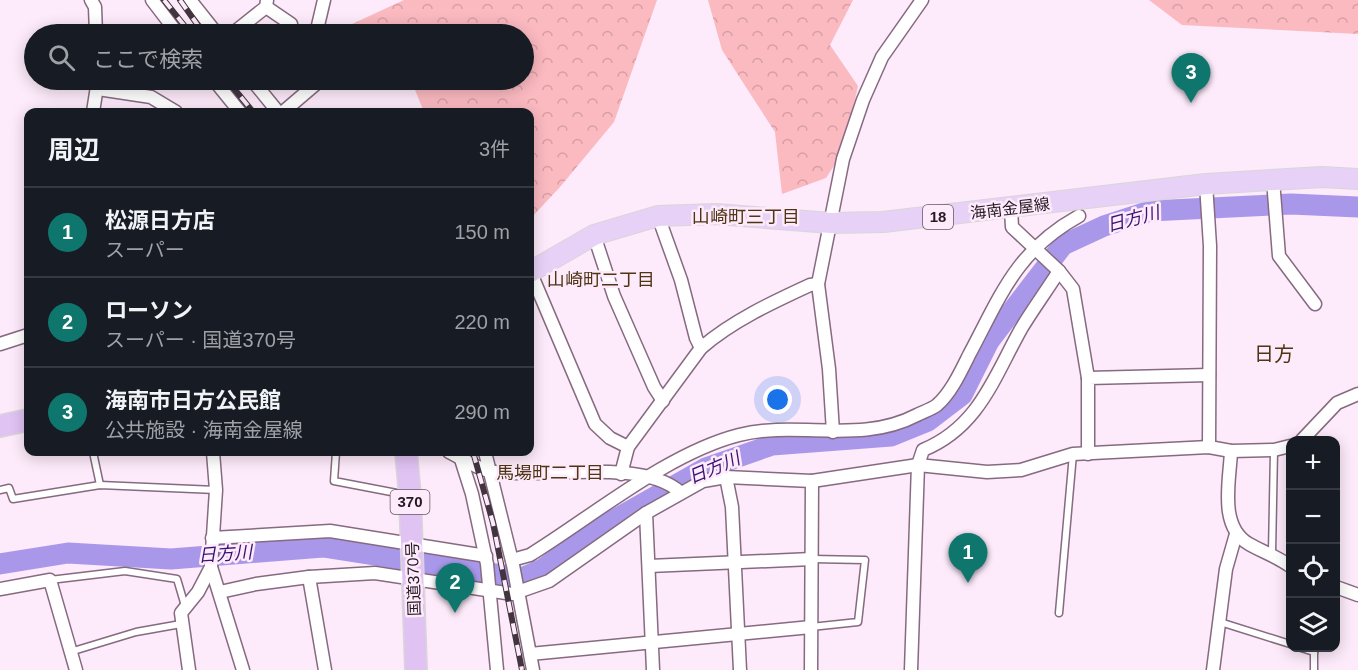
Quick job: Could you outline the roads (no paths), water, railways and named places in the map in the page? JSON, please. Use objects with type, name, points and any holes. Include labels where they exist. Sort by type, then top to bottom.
[{"type":"highway","points":[[0,426],[24,421]]},
{"type":"highway","name":"国道370号","points":[[405,456],[410,496],[416,670]]},
{"type":"main road","name":"海南金屋線","points":[[534,269],[594,235],[658,216],[716,214],[831,223],[883,222],[1358,178]]},
{"type":"street","points":[[91,0],[95,7],[96,24]]},
{"type":"street","points":[[152,0],[170,24]]},
{"type":"street","points":[[190,0],[209,24]]},
{"type":"street","points":[[318,24],[324,0]]},
{"type":"street","points":[[833,432],[829,369],[818,284],[843,159],[863,100],[882,57],[922,0]]},
{"type":"street","points":[[243,24],[267,3],[291,24]]},
{"type":"street","points":[[94,108],[97,90]]},
{"type":"street","points":[[123,90],[152,97],[170,108]]},
{"type":"street","points":[[222,90],[237,108]]},
{"type":"street","points":[[260,90],[275,108]]},
{"type":"street","points":[[288,108],[308,90]]},
{"type":"street","points":[[1273,187],[1279,256],[1315,304]]},
{"type":"street","points":[[1207,192],[1209,447]]},
{"type":"street","points":[[1011,209],[1012,227],[1058,270],[1073,289],[1088,378],[1088,454]]},
{"type":"street","points":[[658,216],[681,280],[696,338],[701,348]]},
{"type":"street","points":[[512,562],[530,555],[699,450],[738,435],[766,430],[866,431],[899,425],[938,405],[957,378],[1000,292],[1053,231],[1079,216]]},
{"type":"street","points":[[594,235],[614,296],[654,387],[663,401]]},
{"type":"street","points":[[911,670],[918,465],[923,450],[940,443],[963,425],[983,402],[1022,327],[1058,270]]},
{"type":"street","points":[[534,280],[595,424],[610,438],[628,447]]},
{"type":"street","points":[[621,474],[628,447],[701,348],[716,335],[750,316],[810,285],[818,284]]},
{"type":"street","points":[[0,344],[24,337]]},
{"type":"street","points":[[1088,378],[1209,375]]},
{"type":"street","points":[[1307,436],[1337,404],[1358,393]]},
{"type":"street","points":[[212,538],[330,531],[491,588],[518,590],[549,581],[677,490],[703,481],[726,477],[812,481],[918,465],[999,471],[1022,470],[1073,454],[1209,447],[1231,451],[1274,450],[1286,447]]},
{"type":"street","points":[[1231,451],[1228,513],[1236,534],[1248,544],[1272,553],[1286,563]]},
{"type":"street","points":[[213,456],[216,490],[211,567],[243,670]]},
{"type":"street","points":[[457,456],[486,560],[491,588],[497,670]]},
{"type":"street","points":[[462,456],[492,472],[536,475],[598,471],[652,478],[677,490]]},
{"type":"street","points":[[486,456],[512,562],[533,670]]},
{"type":"street","points":[[726,477],[732,507],[740,670]]},
{"type":"street","points":[[811,670],[812,481]]},
{"type":"street","points":[[646,513],[654,670]]},
{"type":"street","points":[[1213,670],[1226,569],[1236,534]]},
{"type":"street","points":[[649,566],[812,559]]},
{"type":"street","points":[[220,592],[256,584],[309,577],[375,573],[412,561],[486,560]]},
{"type":"street","points":[[189,670],[181,613],[198,592],[211,567]]},
{"type":"street","points":[[309,577],[325,670]]},
{"type":"street","points":[[0,589],[50,580],[76,670]]},
{"type":"street","points":[[1340,588],[1358,595]]},
{"type":"street","points":[[530,654],[812,627]]},
{"type":"lane","points":[[1272,553],[1274,450]]},
{"type":"lane","points":[[1059,614],[1073,454]]},
{"type":"lane","points":[[94,456],[100,485]]},
{"type":"lane","points":[[336,456],[334,482],[410,496]]},
{"type":"lane","points":[[0,490],[9,488],[13,499],[100,485],[216,490]]},
{"type":"lane","points":[[812,559],[866,560],[858,622],[812,627]]},
{"type":"lane","points":[[50,580],[125,571],[177,579],[186,607]]},
{"type":"lane","points":[[1218,621],[1286,643]]},
{"type":"lane","points":[[70,652],[136,632],[181,624]]},
{"type":"lane","points":[[1314,670],[1315,652]]},
{"type":"waterway","name":"日方川","points":[[0,564],[68,553],[171,559],[323,547],[522,578],[543,569],[591,533],[706,468],[772,445],[891,436],[928,421],[962,395],[989,341],[1063,245],[1104,226],[1150,211],[1291,204],[1358,207]]},
{"type":"railway","points":[[164,0],[183,24]]},
{"type":"railway","points":[[180,0],[197,24]]},
{"type":"railway","points":[[235,90],[250,108]]},
{"type":"railway","points":[[474,456],[493,523],[522,670]]},
{"type":"place","name":"海南市日方公民館","points":[[1191,103]]},
{"type":"place","name":"松源日方店","points":[[968,583]]},
{"type":"place","name":"ローソン","points":[[455,613]]},
{"type":"district","name":"山崎町三丁目","points":[[746,217]]},
{"type":"district","name":"山崎町二丁目","points":[[601,280]]},
{"type":"district","name":"日方","points":[[1274,354]]},
{"type":"district","name":"馬場町二丁目","points":[[550,473]]}]
